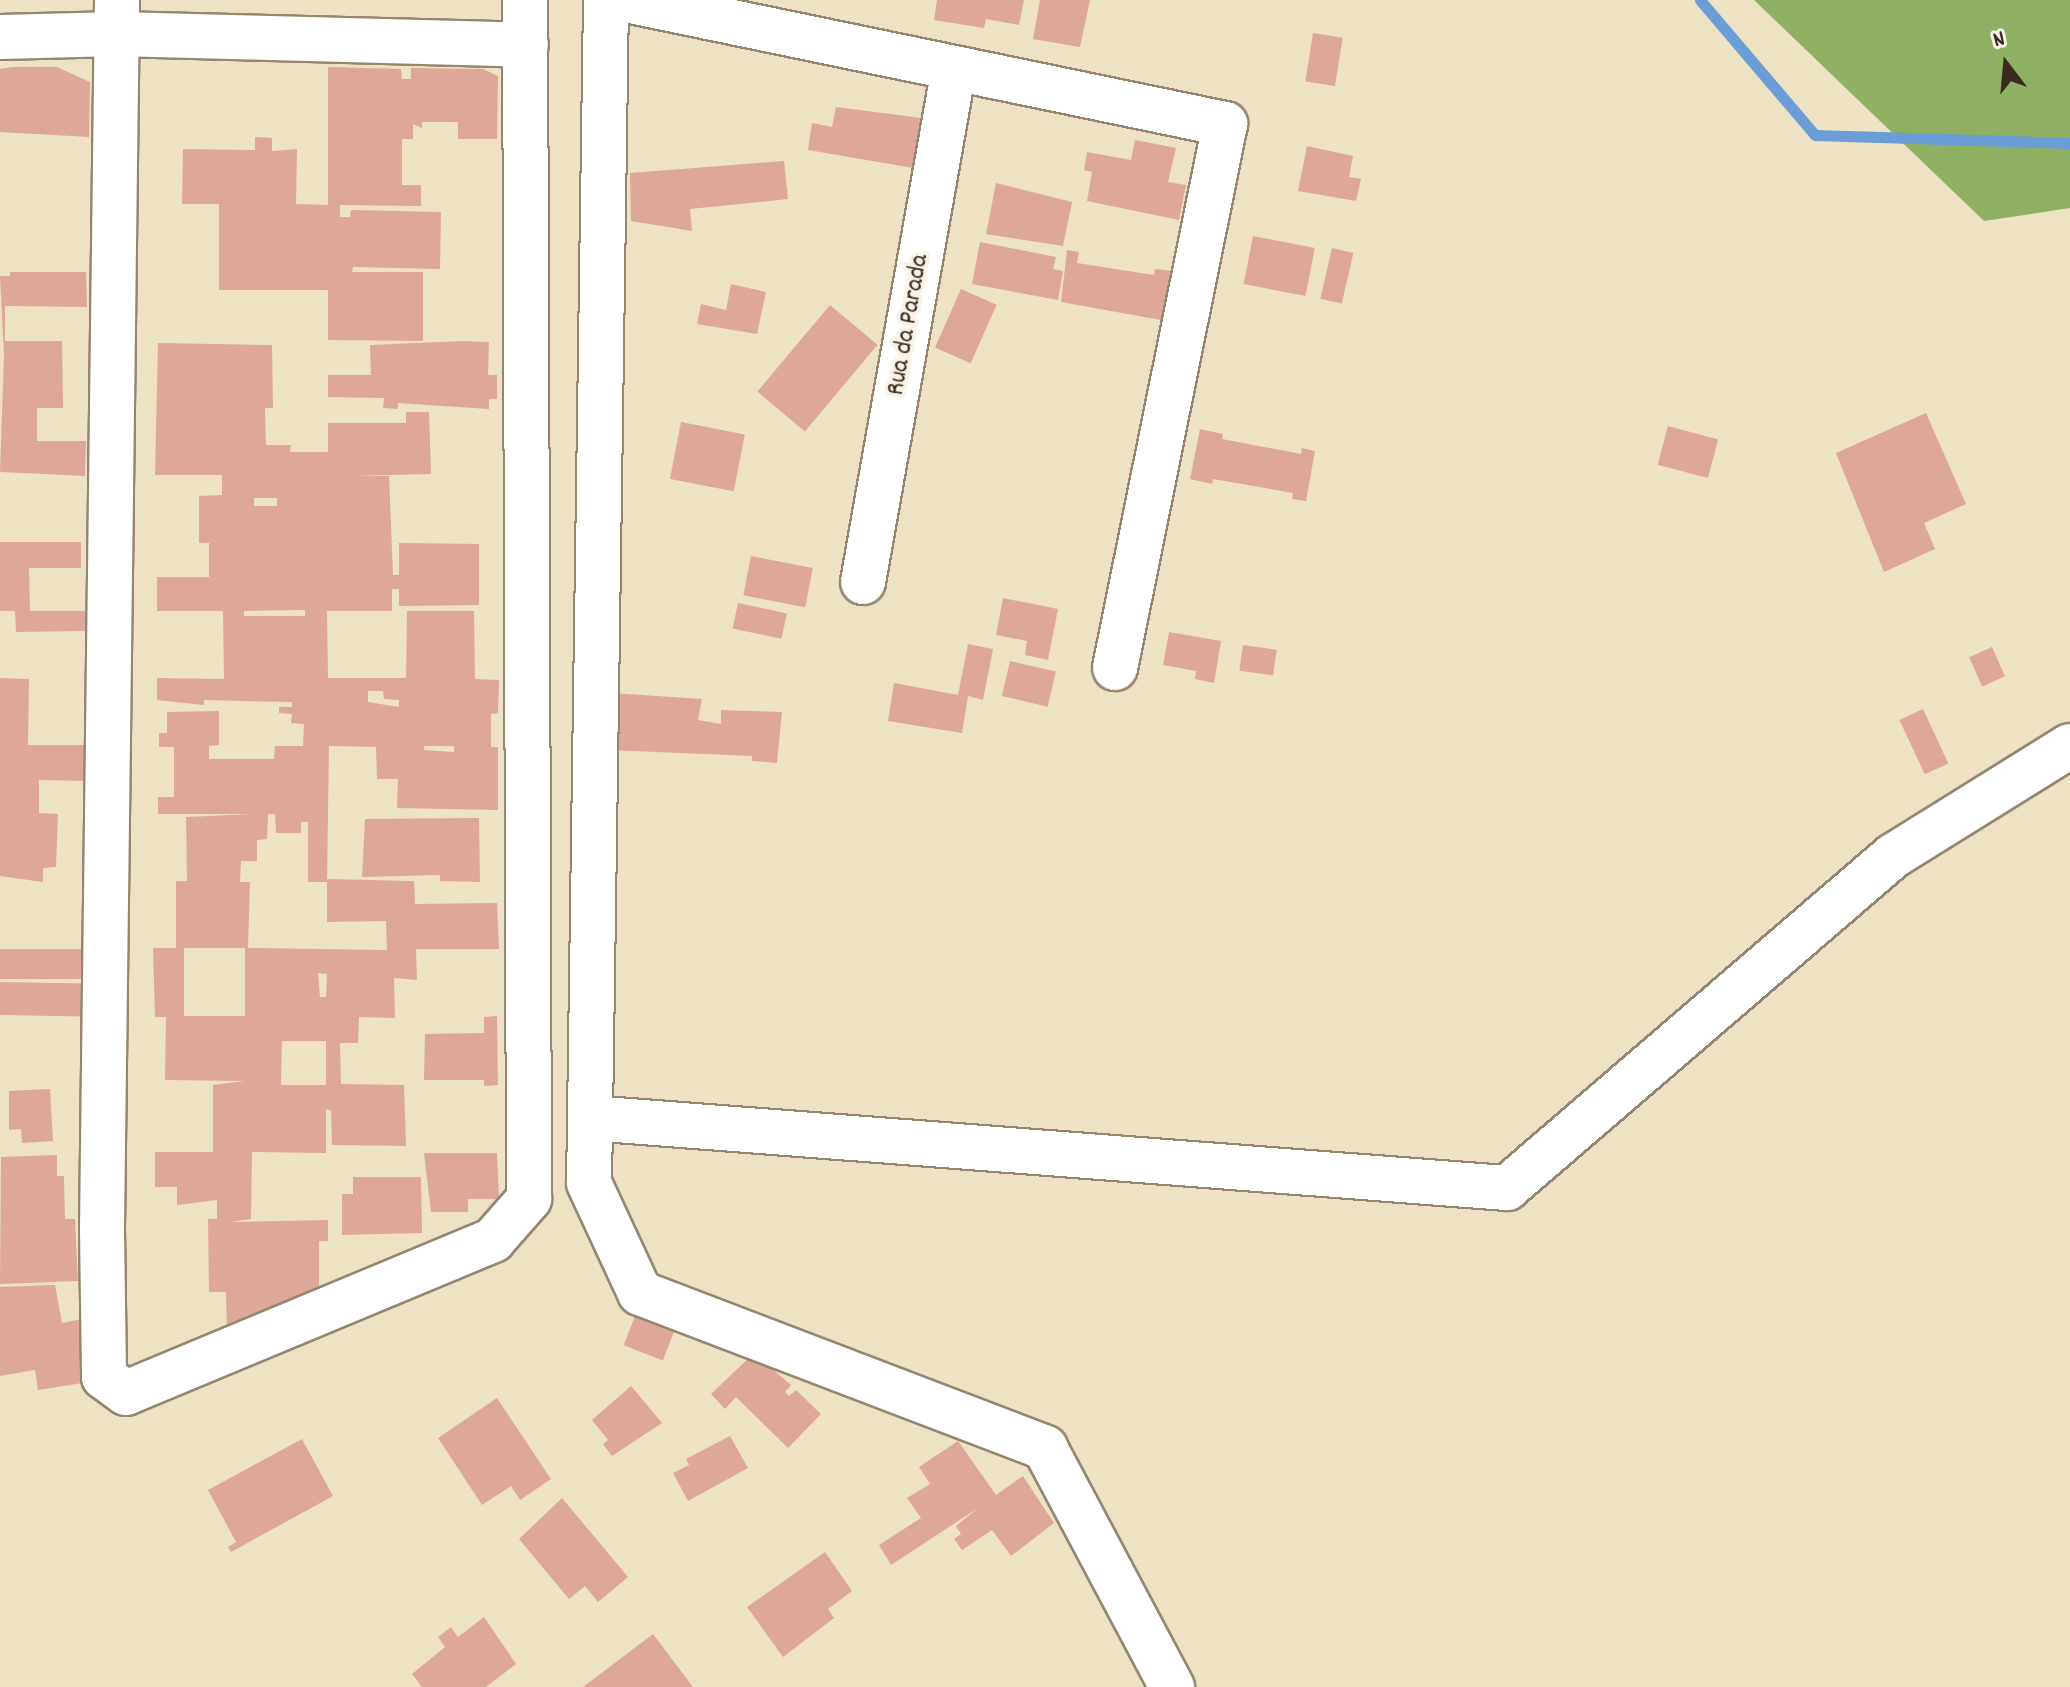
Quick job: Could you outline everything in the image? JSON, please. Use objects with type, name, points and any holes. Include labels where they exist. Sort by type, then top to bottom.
[{"type":"street","points":[[117,17],[102,1230],[104,1377],[126,1393],[493,1240],[529,1199],[525,0]]},
{"type":"street","points":[[606,0],[589,1183],[640,1293],[1045,1448],[1172,1687]]},
{"type":"street","points":[[626,0],[1225,124],[1115,668]]},
{"type":"street","points":[[0,37],[117,17],[526,45]]},
{"type":"street","name":"Rua da Parada","points":[[863,582],[954,68]]},
{"type":"street","points":[[590,1118],[1507,1188],[1893,856],[2070,746]]},
{"type":"green space","points":[[1754,0],[2070,0],[2070,208],[1984,221]]},
{"type":"building","points":[[937,0],[1024,0],[1019,25],[986,19],[984,28],[934,20]]},
{"type":"building","points":[[1040,0],[1090,0],[1080,47],[1033,39]]},
{"type":"building","points":[[1313,33],[1343,38],[1335,86],[1305,81]]},
{"type":"building","points":[[57,67],[90,82],[89,137],[0,132],[0,69]]},
{"type":"building","points":[[328,67],[401,69],[402,79],[411,79],[411,68],[483,69],[498,76],[497,139],[458,139],[458,122],[422,122],[422,128],[413,124],[413,139],[402,139],[402,185],[421,185],[421,206],[340,205],[340,217],[350,217],[351,210],[441,212],[440,269],[353,267],[352,272],[423,272],[423,341],[328,340],[328,290],[219,290],[219,204],[182,204],[183,149],[255,150],[255,137],[272,138],[272,151],[297,149],[296,204],[328,205]]},
{"type":"building","points":[[836,107],[929,119],[919,169],[808,150],[812,123],[832,127]]},
{"type":"building","points":[[1135,140],[1176,148],[1168,182],[1186,185],[1179,220],[1087,201],[1092,172],[1084,170],[1087,152],[1131,160]]},
{"type":"building","points":[[1307,146],[1353,156],[1349,177],[1361,179],[1356,201],[1298,191]]},
{"type":"building","points":[[784,161],[788,199],[690,209],[692,231],[631,221],[630,173]]},
{"type":"building","points":[[996,183],[1072,202],[1063,246],[986,234]]},
{"type":"building","points":[[1253,236],[1315,248],[1305,296],[1244,284]]},
{"type":"building","points":[[980,242],[1056,257],[1053,269],[1063,271],[1058,300],[972,284]]},
{"type":"building","points":[[1332,248],[1353,253],[1342,304],[1320,299]]},
{"type":"building","points":[[1067,250],[1079,252],[1077,263],[1154,275],[1155,269],[1182,272],[1172,322],[1061,302]]},
{"type":"building","points":[[10,272],[86,272],[87,307],[5,306],[5,341],[62,341],[63,408],[37,408],[37,441],[86,441],[85,476],[0,472],[4,355],[0,276],[10,276]]},
{"type":"building","points":[[731,284],[766,292],[757,334],[697,324],[701,304],[726,310]]},
{"type":"building","points":[[961,289],[997,305],[971,363],[935,347]]},
{"type":"building","points":[[830,305],[877,345],[805,431],[757,392]]},
{"type":"building","points":[[489,342],[488,375],[497,375],[497,399],[489,399],[489,409],[398,403],[398,409],[383,408],[384,398],[328,397],[328,375],[371,375],[370,345]]},
{"type":"building","points":[[158,343],[272,345],[273,408],[265,408],[266,445],[291,445],[290,452],[328,452],[328,423],[406,423],[406,412],[429,412],[431,474],[355,476],[389,476],[393,575],[399,575],[399,543],[479,544],[479,605],[399,606],[399,589],[392,589],[392,611],[327,611],[328,678],[406,678],[407,611],[474,611],[475,679],[499,680],[498,713],[491,714],[491,747],[498,747],[498,810],[397,808],[398,779],[377,779],[376,747],[329,746],[327,879],[414,881],[415,904],[497,903],[499,949],[416,949],[417,980],[394,978],[395,1018],[359,1017],[358,1043],[340,1043],[341,1084],[404,1085],[406,1146],[332,1145],[331,1111],[326,1109],[326,1153],[252,1152],[251,1219],[230,1222],[328,1220],[328,1241],[319,1241],[319,1297],[227,1335],[226,1292],[209,1292],[208,1219],[217,1219],[217,1200],[177,1205],[177,1187],[155,1187],[155,1152],[213,1152],[213,1085],[245,1081],[165,1080],[166,1017],[155,1017],[153,948],[176,948],[176,881],[187,881],[186,817],[251,814],[158,814],[158,797],[174,797],[174,747],[159,747],[159,733],[167,733],[167,712],[219,711],[219,745],[209,746],[209,759],[274,759],[275,746],[303,746],[304,724],[291,723],[292,714],[279,713],[279,707],[292,707],[292,702],[204,700],[204,705],[157,700],[157,678],[224,679],[223,611],[157,611],[157,577],[209,577],[209,543],[199,543],[199,496],[222,495],[222,475],[155,475]],"holes":[[[254,498],[277,498],[277,506],[254,506]],[[305,610],[305,616],[244,616],[244,611]],[[368,691],[383,691],[384,699],[399,700],[399,707],[368,702]],[[424,746],[454,746],[454,752],[424,750]],[[268,814],[275,814],[276,833],[301,833],[301,822],[308,822],[308,882],[327,882],[327,922],[386,921],[387,950],[248,948],[250,882],[240,882],[241,861],[257,861],[257,840],[267,839]],[[184,948],[245,948],[245,1016],[184,1016]],[[318,973],[327,974],[326,997],[320,997]],[[282,1041],[326,1041],[326,1085],[281,1085]]]},
{"type":"building","points":[[1926,413],[1966,504],[1924,523],[1935,549],[1884,572],[1836,453]]},
{"type":"building","points":[[681,422],[745,434],[734,491],[670,479]]},
{"type":"building","points":[[1668,426],[1718,439],[1708,478],[1658,465]]},
{"type":"building","points":[[1200,429],[1223,434],[1222,439],[1301,454],[1302,448],[1315,451],[1306,501],[1292,499],[1293,493],[1213,479],[1212,484],[1190,479]]},
{"type":"building","points":[[0,542],[81,542],[81,568],[29,568],[30,611],[85,611],[85,631],[16,632],[15,611],[0,611]]},
{"type":"building","points":[[751,556],[813,568],[805,607],[743,595]]},
{"type":"building","points":[[1003,598],[1058,609],[1048,660],[1025,655],[1027,641],[996,635]]},
{"type":"building","points":[[738,603],[787,613],[782,639],[733,628]]},
{"type":"building","points":[[1169,632],[1221,641],[1214,683],[1195,679],[1196,671],[1163,665]]},
{"type":"building","points":[[968,644],[993,649],[983,700],[968,696],[962,733],[888,721],[894,683],[958,695]]},
{"type":"building","points":[[1243,645],[1277,650],[1273,675],[1239,671]]},
{"type":"building","points":[[1992,647],[2005,676],[1982,686],[1969,657]]},
{"type":"building","points":[[1010,661],[1056,672],[1048,707],[1002,696]]},
{"type":"building","points":[[0,678],[29,679],[28,745],[87,745],[89,781],[39,780],[39,813],[58,814],[56,867],[43,868],[43,882],[0,876]]},
{"type":"building","points":[[612,693],[702,699],[698,720],[721,724],[721,710],[782,712],[777,763],[752,761],[752,756],[608,750]]},
{"type":"building","points":[[1923,709],[1948,763],[1925,774],[1899,720]]},
{"type":"building","points":[[479,818],[480,882],[440,881],[440,875],[362,877],[365,819]]},
{"type":"building","points":[[0,949],[87,949],[87,979],[0,979]]},
{"type":"building","points":[[0,982],[84,983],[83,1016],[0,1015]]},
{"type":"building","points":[[497,1016],[498,1085],[484,1086],[484,1080],[424,1080],[425,1034],[484,1033],[484,1017]]},
{"type":"building","points":[[50,1089],[53,1141],[22,1143],[21,1129],[9,1130],[9,1091]]},
{"type":"building","points":[[424,1153],[497,1153],[499,1199],[468,1199],[468,1212],[431,1212]]},
{"type":"building","points":[[57,1155],[57,1176],[64,1176],[65,1219],[75,1219],[78,1281],[0,1284],[1,1157]]},
{"type":"building","points":[[353,1177],[421,1177],[422,1233],[342,1235],[342,1194],[353,1194]]},
{"type":"building","points":[[55,1285],[62,1323],[87,1318],[89,1382],[38,1390],[35,1370],[0,1376],[0,1287]]},
{"type":"building","points":[[638,1308],[677,1323],[663,1360],[624,1345]]},
{"type":"building","points":[[754,1353],[791,1385],[785,1392],[789,1396],[796,1390],[821,1414],[788,1448],[736,1397],[725,1409],[711,1394]]},
{"type":"building","points":[[631,1386],[662,1423],[612,1456],[603,1444],[608,1440],[592,1420]]},
{"type":"building","points":[[497,1398],[551,1479],[520,1500],[511,1486],[482,1505],[438,1438]]},
{"type":"building","points":[[730,1436],[748,1468],[688,1501],[673,1473],[689,1465],[686,1459]]},
{"type":"building","points":[[302,1439],[333,1496],[231,1552],[228,1547],[236,1542],[208,1490]]},
{"type":"building","points":[[958,1441],[996,1495],[1023,1476],[1054,1523],[1011,1556],[992,1530],[962,1550],[954,1539],[961,1534],[956,1526],[978,1508],[891,1565],[879,1545],[921,1518],[907,1498],[930,1484],[919,1467]]},
{"type":"building","points":[[562,1498],[628,1577],[598,1602],[585,1586],[569,1599],[519,1539]]},
{"type":"building","points":[[825,1552],[852,1591],[828,1609],[834,1618],[783,1657],[747,1607]]},
{"type":"building","points":[[484,1617],[516,1664],[486,1687],[422,1687],[412,1674],[445,1647],[438,1637],[451,1627],[458,1637]]},
{"type":"building","points":[[653,1634],[693,1687],[583,1687]]},
{"type":"waterway","points":[[1700,0],[1815,135],[2070,143]]}]
